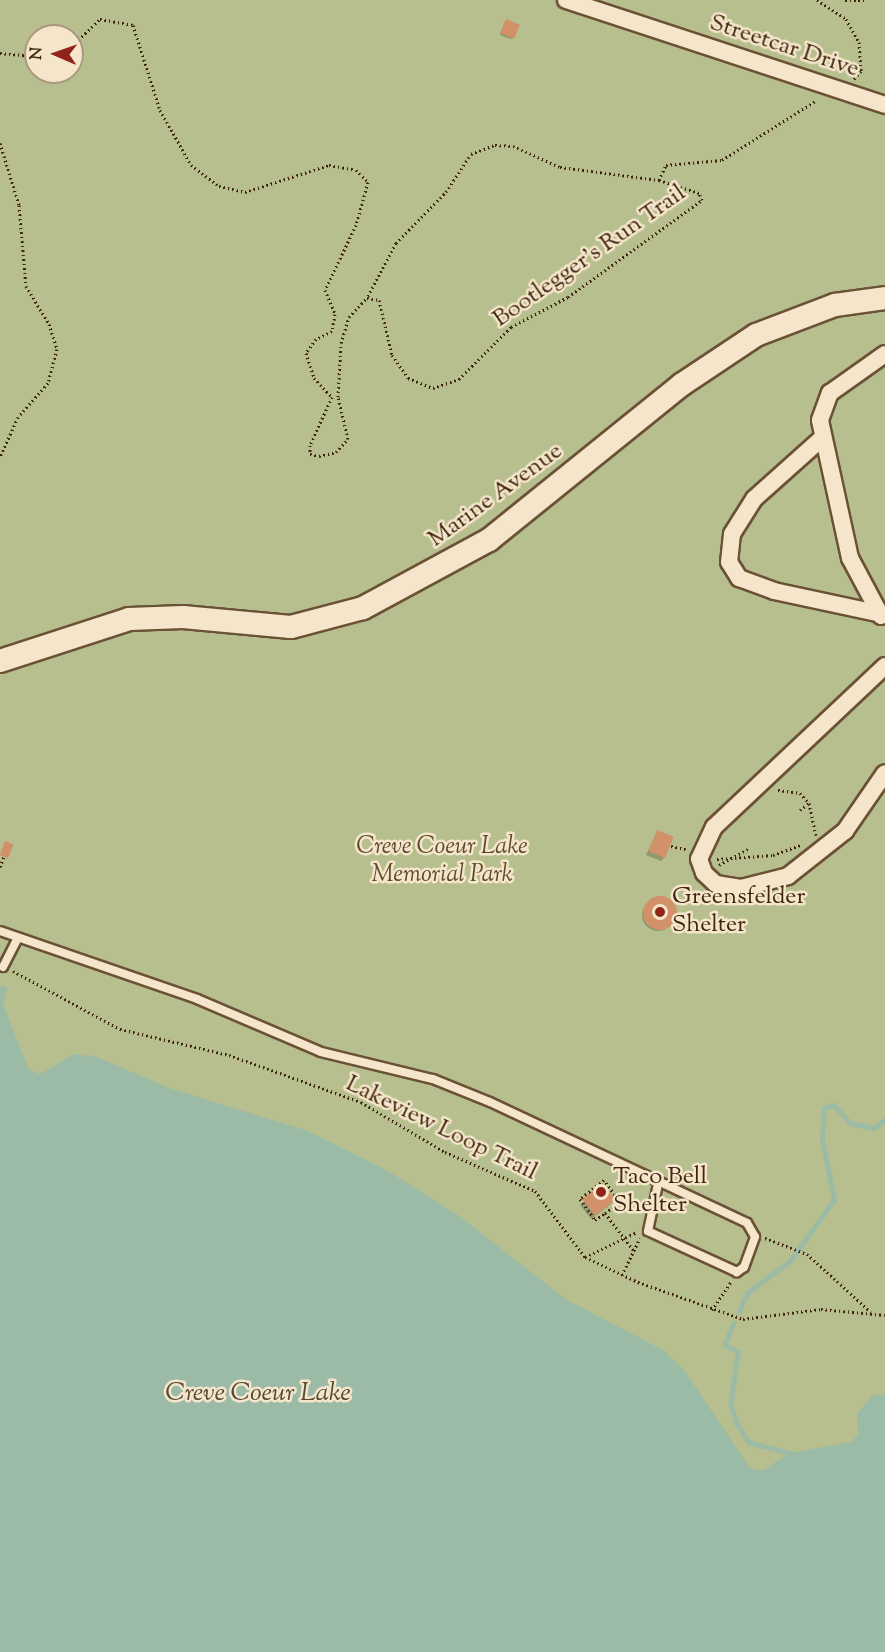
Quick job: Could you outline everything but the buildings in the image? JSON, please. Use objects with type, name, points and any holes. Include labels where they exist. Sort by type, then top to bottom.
[{"type":"main road","name":"Marine Avenue","points":[[0,661],[129,619],[183,617],[291,627],[363,608],[489,540],[681,385],[756,335],[836,305],[885,298]]},
{"type":"street","name":"Streetcar Drive","points":[[566,0],[885,105]]},
{"type":"street","points":[[881,617],[850,558],[821,439],[823,406],[830,393],[885,354]]},
{"type":"street","points":[[821,439],[754,499],[732,534],[729,562],[739,578],[774,591],[881,617]]},
{"type":"street","points":[[885,666],[731,810],[700,854],[704,873],[716,884],[741,888],[788,876],[845,831],[885,773]]},
{"type":"lane","points":[[0,931],[197,999],[321,1052],[449,1085],[658,1184],[747,1223],[755,1237],[749,1259],[737,1272],[648,1231],[658,1184]]},
{"type":"lane","points":[[3,967],[18,938]]},
{"type":"path","name":"Bootlegger's Run Trail","points":[[367,298],[379,300],[392,355],[408,378],[433,388],[459,379],[511,327],[568,297],[702,200],[699,193],[659,180],[666,165],[722,160],[837,90],[861,70],[859,42],[846,19],[817,0]]},
{"type":"path","points":[[844,0],[867,0]]},
{"type":"path","points":[[84,34],[100,19],[133,25],[160,110],[191,165],[219,186],[245,192],[329,165],[356,170],[368,182],[356,225],[325,290],[335,314],[332,331],[316,339],[306,353],[314,378],[332,397],[310,454],[336,452],[348,439],[338,397],[341,343],[349,317],[367,298],[396,243],[446,192],[471,154],[495,145],[513,146],[560,167],[659,180]]},
{"type":"path","points":[[0,53],[24,55]]},
{"type":"path","points":[[0,143],[19,205],[26,286],[49,324],[57,349],[48,383],[18,417],[0,457]]},
{"type":"path","points":[[671,846],[732,860],[773,855],[810,841],[817,834],[809,803],[800,793],[778,790]]},
{"type":"path","points":[[800,810],[809,803]]},
{"type":"path","points":[[704,873],[732,860],[750,848]]},
{"type":"path","points":[[0,867],[4,856]]},
{"type":"path","name":"Lakeview Loop Trail","points":[[3,967],[120,1029],[229,1055],[361,1102],[445,1152],[535,1191],[585,1257],[622,1276],[712,1310],[743,1319],[821,1310],[885,1314]]},
{"type":"path","points":[[604,1180],[620,1202],[605,1211],[595,1220],[580,1199],[604,1180]]},
{"type":"path","points":[[605,1211],[634,1251]]},
{"type":"path","points":[[585,1257],[622,1236],[648,1231]]},
{"type":"path","points":[[622,1276],[634,1251],[648,1231]]},
{"type":"path","points":[[755,1237],[785,1243],[807,1254],[872,1312]]},
{"type":"path","points":[[712,1310],[737,1272]]},
{"type":"green space","name":"Creve Coeur Lake Memorial Park","points":[[0,0],[885,0],[885,1652],[0,1652]]},
{"type":"water","name":"Creve Coeur Lake","points":[[0,986],[7,988],[3,1004],[29,1070],[40,1074],[74,1054],[97,1057],[169,1088],[308,1131],[388,1171],[458,1215],[567,1300],[663,1350],[684,1370],[750,1468],[762,1471],[789,1453],[851,1442],[858,1435],[857,1414],[873,1395],[885,1395],[885,1652],[0,1652]]},
{"type":"waterway","points":[[739,1312],[747,1293],[790,1261],[834,1200],[822,1139],[824,1108],[834,1105],[850,1123],[874,1128],[885,1119]]},
{"type":"waterway","points":[[734,1323],[725,1345],[738,1352],[731,1404],[737,1424],[749,1442],[789,1453]]},
{"type":"place","name":"Greensfelder Shelter","points":[[660,912]]},
{"type":"place","name":"Taco Bell Shelter","points":[[601,1192]]}]
